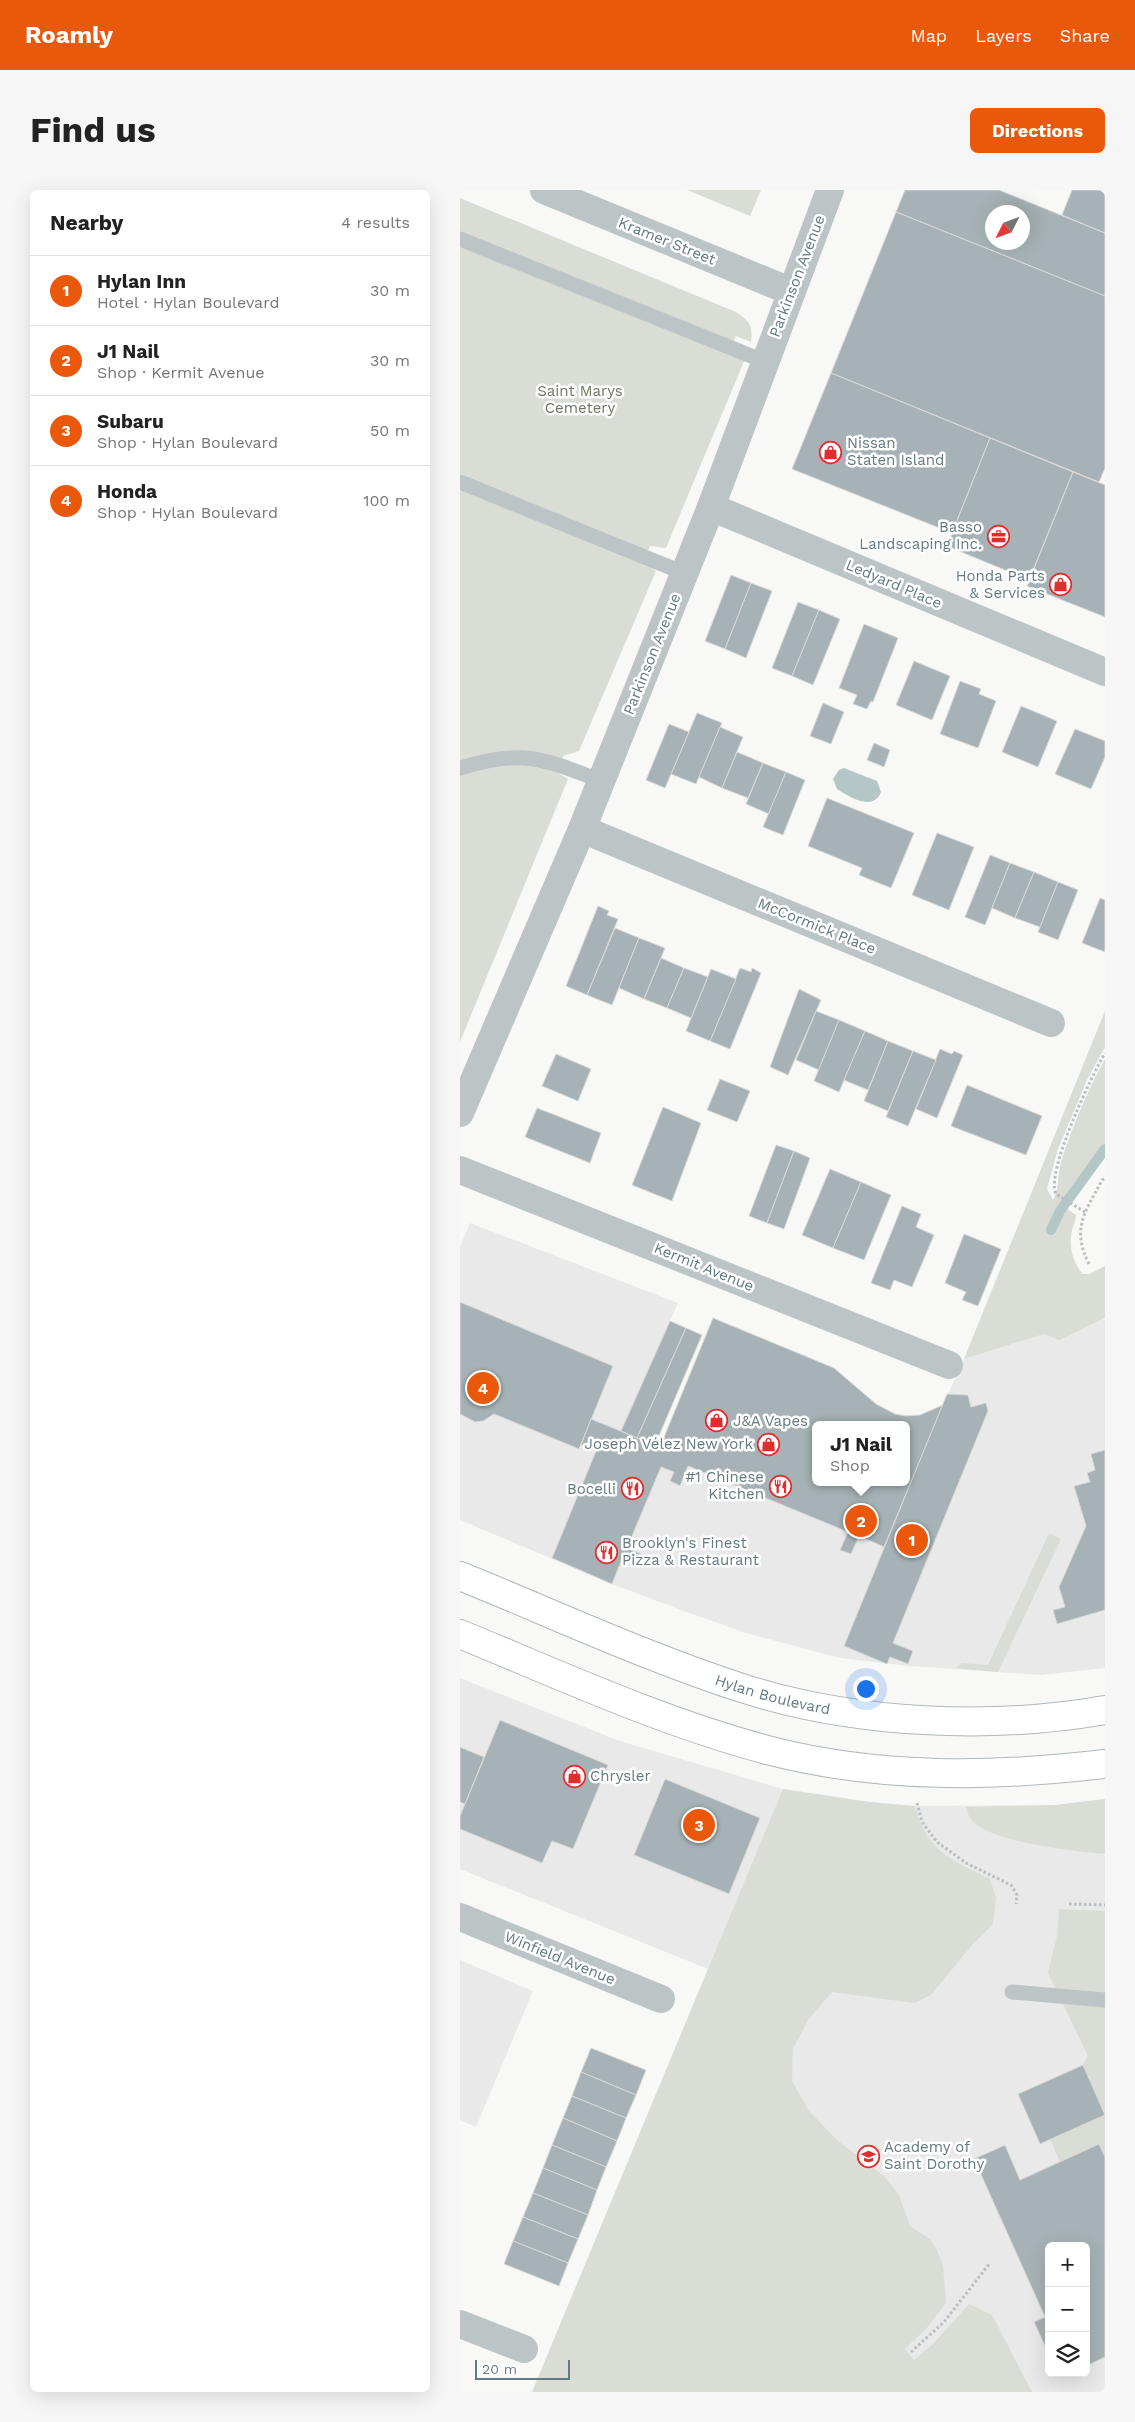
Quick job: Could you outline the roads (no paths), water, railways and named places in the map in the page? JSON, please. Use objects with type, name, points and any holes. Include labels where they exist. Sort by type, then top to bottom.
[{"type":"main road","name":"Hylan Boulevard","points":[[460,1576],[692,1670],[747,1689],[795,1702],[926,1720],[1025,1719],[1105,1710]]},
{"type":"main road","points":[[460,1634],[667,1718],[772,1751],[820,1761],[928,1773],[975,1774],[1105,1764]]},
{"type":"street","name":"Kramer Street","points":[[544,190],[790,292]]},
{"type":"street","name":"Parkinson Avenue","points":[[460,1113],[582,829],[711,507],[764,361],[830,190]]},
{"type":"street","name":"Ledyard Place","points":[[711,507],[1105,672]]},
{"type":"street","name":"McCormick Place","points":[[582,829],[1052,1023]]},
{"type":"street","name":"Kermit Avenue","points":[[460,1170],[949,1365]]},
{"type":"street","name":"Winfield Avenue","points":[[460,1917],[661,1999]]},
{"type":"street","points":[[460,2324],[524,2348]]},
{"type":"lane","points":[[460,239],[764,361]]},
{"type":"lane","points":[[460,482],[684,573]]},
{"type":"lane","points":[[460,768],[485,760],[527,756],[550,760],[601,781]]},
{"type":"lane","points":[[1012,1992],[1105,2000]]},
{"type":"waterway","points":[[1051,1230],[1060,1211],[1105,1149]]},
{"type":"place","name":"Nissan Staten Island","points":[[831,452]]},
{"type":"place","name":"Basso Landscaping Inc.","points":[[998,536]]},
{"type":"place","name":"Honda Parts & Services","points":[[1061,585]]},
{"type":"place","name":"Honda","points":[[483,1388]]},
{"type":"place","name":"J&A Vapes","points":[[717,1421]]},
{"type":"place","name":"Joseph Vélez New York","points":[[769,1444]]},
{"type":"place","name":"#1 Chinese Kitchen","points":[[780,1486]]},
{"type":"place","name":"Bocelli","points":[[632,1489]]},
{"type":"place","name":"J1 Nail","points":[[861,1521]]},
{"type":"place","name":"Hylan Inn","points":[[912,1540]]},
{"type":"place","name":"Brooklyn's Finest Pizza & Restaurant","points":[[606,1552]]},
{"type":"place","name":"Chrysler","points":[[574,1776]]},
{"type":"place","name":"Subaru","points":[[699,1825]]},
{"type":"place","name":"Academy of Saint Dorothy","points":[[868,2156]]},
{"type":"park label","name":"Saint Marys Cemetery","points":[[580,400]]}]
